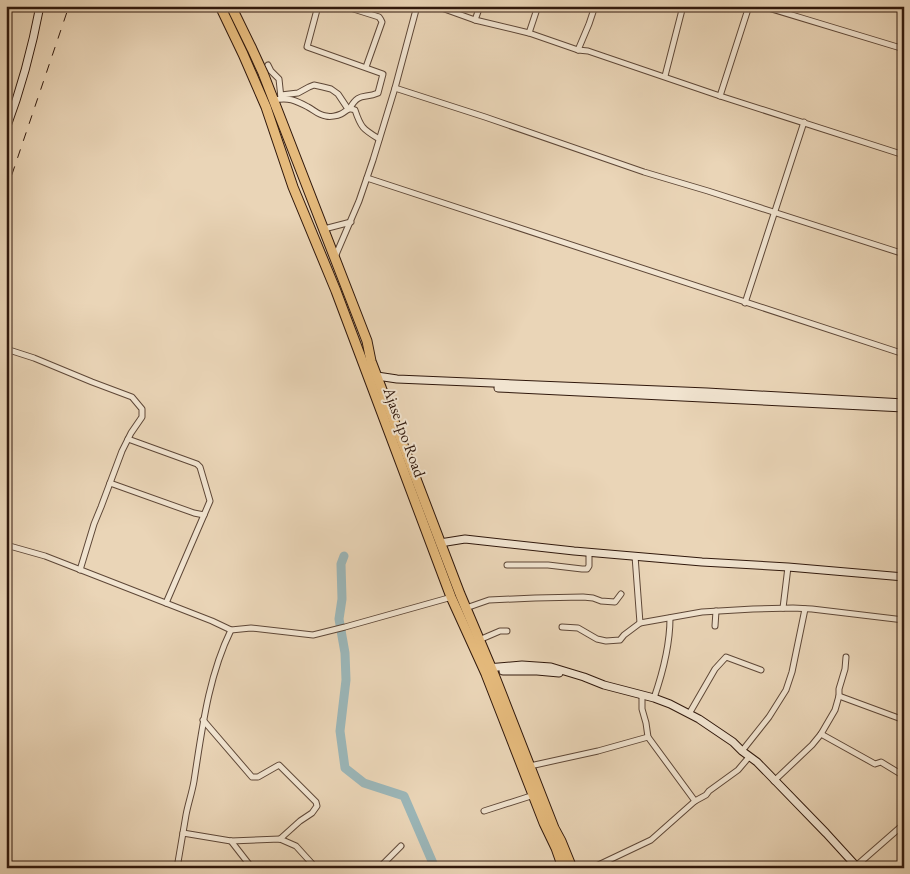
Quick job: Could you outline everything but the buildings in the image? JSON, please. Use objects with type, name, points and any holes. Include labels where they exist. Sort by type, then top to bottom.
[{"type":"highway","name":"Ajase Ipo Road","points":[[220,6],[266,107],[293,187],[456,596],[572,868]]},
{"type":"highway","name":"Ajase Ipo Road","points":[[231,6],[278,98],[324,229],[367,341],[371,361],[440,543],[456,596],[466,608],[479,640],[488,671],[544,823],[563,868]]},
{"type":"highway","points":[[240,47],[249,42]]},
{"type":"street","points":[[6,129],[33,45],[40,6]]},
{"type":"street","points":[[278,98],[293,100],[320,115],[334,116],[349,109],[354,101],[362,96],[378,94],[384,74],[307,48],[306,45],[318,6]]},
{"type":"street","points":[[344,6],[379,17],[382,22],[366,67]]},
{"type":"street","points":[[335,258],[367,178],[395,88],[417,6]]},
{"type":"street","points":[[436,6],[475,20],[530,33],[578,50],[588,51],[904,155]]},
{"type":"street","points":[[475,20],[480,6]]},
{"type":"street","points":[[530,33],[538,6]]},
{"type":"street","points":[[578,50],[596,6]]},
{"type":"street","points":[[665,76],[683,6]]},
{"type":"street","points":[[720,96],[749,6]]},
{"type":"street","points":[[762,6],[904,49]]},
{"type":"street","points":[[268,65],[279,80],[278,98]]},
{"type":"street","points":[[278,98],[298,93],[314,85],[331,89],[338,94],[349,109],[355,110],[364,130],[379,139]]},
{"type":"street","points":[[395,88],[477,114],[644,172],[904,254]]},
{"type":"street","points":[[744,302],[804,122]]},
{"type":"street","points":[[367,178],[904,354]]},
{"type":"street","points":[[324,229],[350,222]]},
{"type":"street","points":[[6,349],[34,358],[132,398],[142,409],[142,417],[122,451],[89,537],[80,570]]},
{"type":"street","points":[[377,376],[394,379],[707,392],[904,403]]},
{"type":"street","points":[[382,388],[390,383],[400,382],[904,408]]},
{"type":"street","points":[[128,439],[197,464],[200,467],[210,501],[166,603]]},
{"type":"street","points":[[110,483],[204,515]]},
{"type":"street","points":[[440,543],[465,539],[702,562],[904,577]]},
{"type":"street","points":[[6,545],[44,556],[232,630],[251,628],[313,635],[456,596]]},
{"type":"street","points":[[507,565],[542,564],[587,569],[589,566],[589,552]]},
{"type":"street","points":[[635,556],[640,623]]},
{"type":"street","points":[[783,608],[788,567]]},
{"type":"street","points":[[466,608],[489,600],[535,598],[582,597],[615,602],[621,594]]},
{"type":"street","points":[[562,627],[578,628],[597,639],[614,641],[620,640],[640,623],[702,612],[783,608],[904,620]]},
{"type":"street","points":[[742,751],[769,717],[786,690],[792,672],[805,609]]},
{"type":"street","points":[[715,626],[716,611]]},
{"type":"street","points":[[654,698],[664,666],[670,633],[670,618]]},
{"type":"street","points":[[177,868],[203,720],[224,644],[232,630]]},
{"type":"street","points":[[479,640],[500,630],[507,631]]},
{"type":"street","points":[[774,781],[812,745],[835,710],[846,657]]},
{"type":"street","points":[[689,714],[715,669],[726,658],[762,670]]},
{"type":"street","points":[[488,671],[554,672],[584,677],[604,685],[654,698],[689,714],[733,742],[757,762],[821,827],[857,867],[904,824]]},
{"type":"street","points":[[642,695],[642,709],[648,737],[695,802]]},
{"type":"street","points":[[839,696],[904,720]]},
{"type":"street","points":[[203,720],[252,777],[258,777],[279,765],[316,802],[317,806],[312,813],[280,839]]},
{"type":"street","points":[[821,734],[875,764],[881,762],[904,776]]},
{"type":"street","points":[[530,766],[598,751],[648,737]]},
{"type":"street","points":[[592,868],[651,840],[695,802],[738,770],[749,757]]},
{"type":"street","points":[[484,811],[534,795]]},
{"type":"street","points":[[183,833],[231,841],[280,839],[296,846],[316,868]]},
{"type":"street","points":[[231,841],[252,868]]},
{"type":"street","points":[[379,868],[402,846]]},
{"type":"waterway","points":[[344,556],[341,564],[342,599],[339,619],[345,653],[346,680],[340,731],[345,768],[364,783],[404,796],[435,868]]},
{"type":"railway","points":[[6,192],[69,6]]}]
